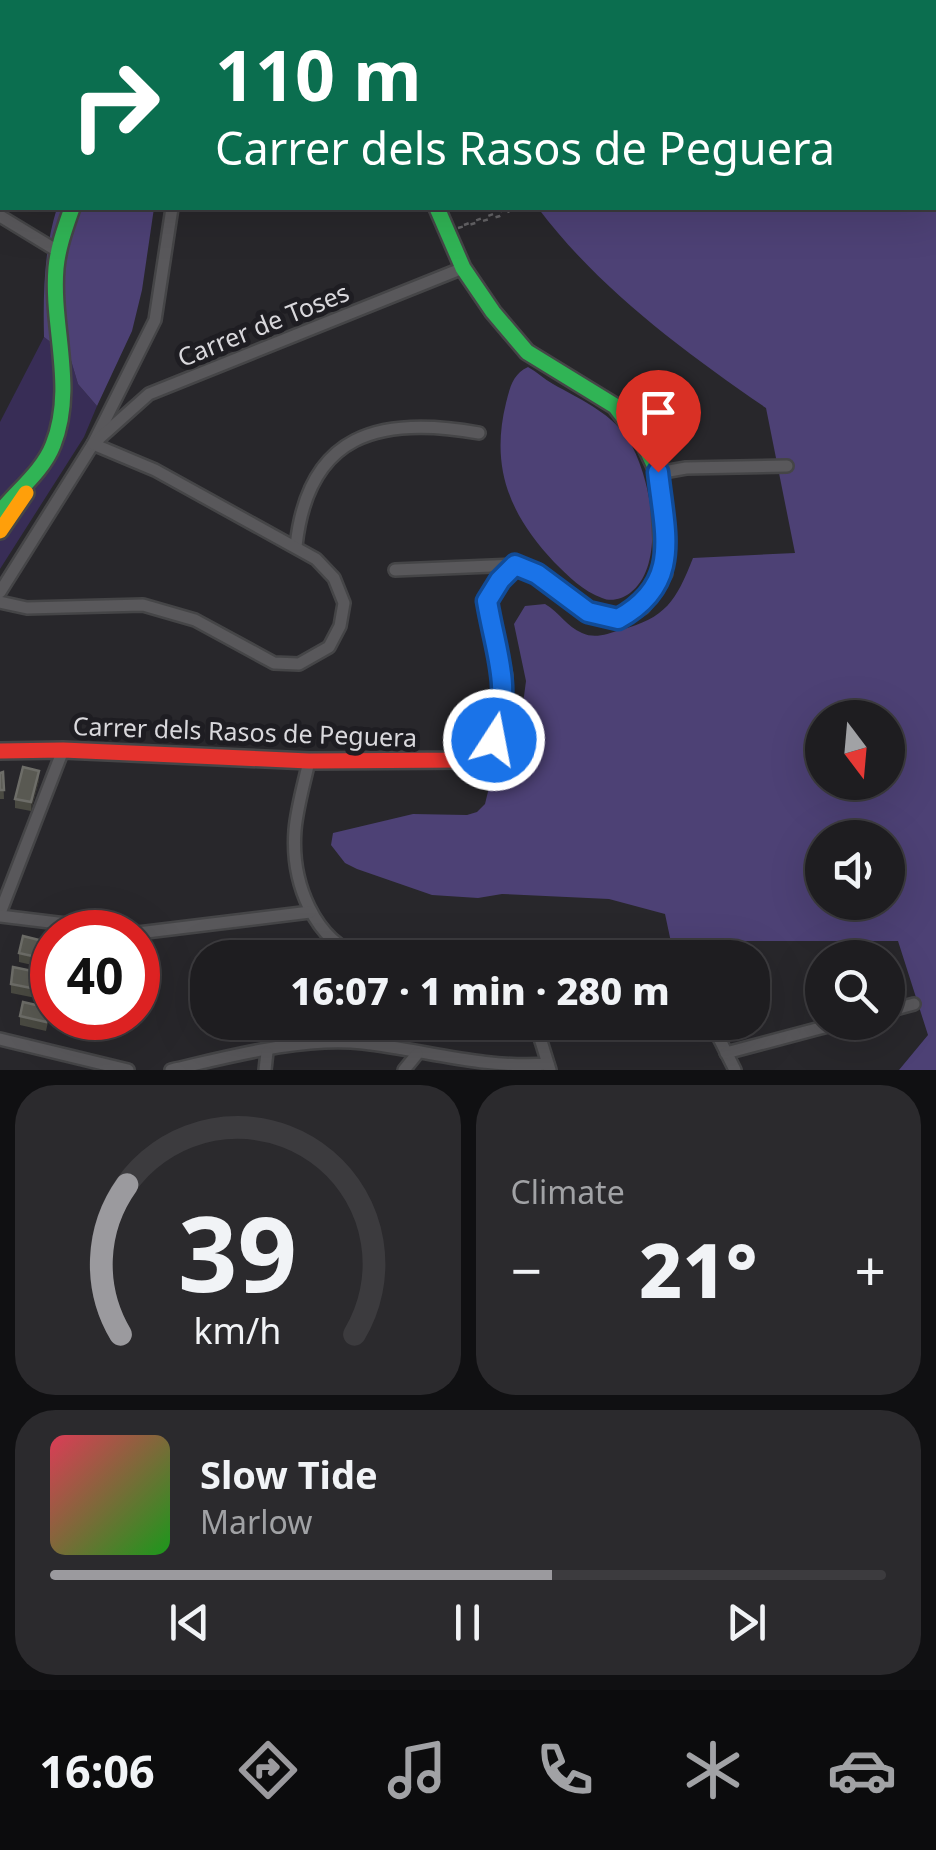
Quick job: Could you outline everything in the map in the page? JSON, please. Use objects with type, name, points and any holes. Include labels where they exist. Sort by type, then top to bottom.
[{"type":"street","points":[[0,531],[55,440],[64,402],[54,287],[56,250],[71,210]]},
{"type":"street","points":[[0,592],[93,444],[154,320],[172,210]]},
{"type":"street","points":[[395,570],[515,565],[537,574],[588,612],[618,619],[642,606],[664,573],[658,472],[644,446],[614,406],[528,352],[493,312],[463,268],[438,210]]},
{"type":"street","points":[[0,216],[56,250]]},
{"type":"street","name":"Carrer de Toses","points":[[93,444],[149,394],[463,268]]},
{"type":"street","points":[[296,546],[300,509],[316,476],[338,452],[368,433],[440,426],[479,433]]},
{"type":"street","points":[[0,602],[27,608],[143,605],[196,620],[274,662],[299,664],[329,647],[340,626],[344,603],[334,578],[316,559],[155,470],[93,444]]},
{"type":"street","points":[[0,512],[43,464]]},
{"type":"street","points":[[658,472],[786,466]]},
{"type":"street","name":"Carrer dels Rasos de Peguera","points":[[0,751],[63,750],[309,761],[467,760],[494,740],[502,714],[504,676],[487,601],[515,565]]},
{"type":"street","points":[[30,918],[0,914],[63,750]]},
{"type":"street","points":[[309,761],[295,828],[296,868],[310,912],[334,940]]},
{"type":"street","points":[[160,930],[310,912]]},
{"type":"street","points":[[905,1006],[914,1004]]},
{"type":"street","points":[[726,1052],[805,1032]]},
{"type":"street","points":[[0,1038],[128,1070]]},
{"type":"street","points":[[170,1070],[303,1044],[362,1043],[492,1066],[549,1067],[541,1040]]},
{"type":"street","points":[[720,1040],[735,1070]]},
{"type":"street","points":[[264,1070],[267,1052]]},
{"type":"street","points":[[404,1070],[417,1054]]},
{"type":"path","points":[[447,231],[504,210]]},
{"type":"path","points":[[447,231],[512,210]]},
{"type":"shaded area","points":[[56,210],[154,210],[132,331],[97,406],[78,384],[70,357],[44,337],[49,239]]},
{"type":"shaded area","points":[[540,210],[936,210],[936,1070],[899,1070],[928,1035],[905,963],[905,940],[671,940],[665,914],[609,899],[432,895],[357,869],[345,863],[331,845],[333,833],[413,814],[467,815],[485,804],[493,771],[517,749],[526,681],[514,624],[525,606],[545,604],[577,630],[601,635],[636,625],[659,613],[675,597],[693,558],[795,553],[766,408],[643,317],[588,265]]},
{"type":"shaded area","points":[[44,337],[70,357],[78,384],[97,406],[84,437],[0,569],[0,422]]},
{"type":"shaded area","points":[[528,367],[611,420],[635,451],[648,493],[652,540],[642,579],[624,597],[605,599],[576,583],[539,544],[515,508],[503,469],[502,427],[513,382]]},
{"type":"building","points":[[23,767],[39,771],[31,802],[15,799]]},
{"type":"building","points":[[23,936],[30,938],[30,956],[19,953]]},
{"type":"building","points":[[13,967],[30,971],[30,988],[11,984]]},
{"type":"building","points":[[23,1002],[30,1004],[30,1018],[20,1016]]},
{"type":"traffic: fast","points":[[0,512],[43,463],[60,423],[63,379],[56,268],[71,210]]},
{"type":"traffic: fast","points":[[438,210],[463,268],[493,312],[527,352],[615,406],[645,446],[658,473],[664,573],[642,606],[618,619],[588,612],[537,574],[515,565],[509,571]]},
{"type":"traffic: slow","points":[[0,531],[26,493]]},
{"type":"traffic: jam","points":[[0,751],[63,750],[309,761],[467,760],[494,740],[502,714],[504,676],[487,601],[509,571]]},
{"type":"route","points":[[494,740],[502,714],[504,676],[487,601],[515,565],[537,574],[588,612],[618,619],[642,606],[664,573],[658,472]]}]
